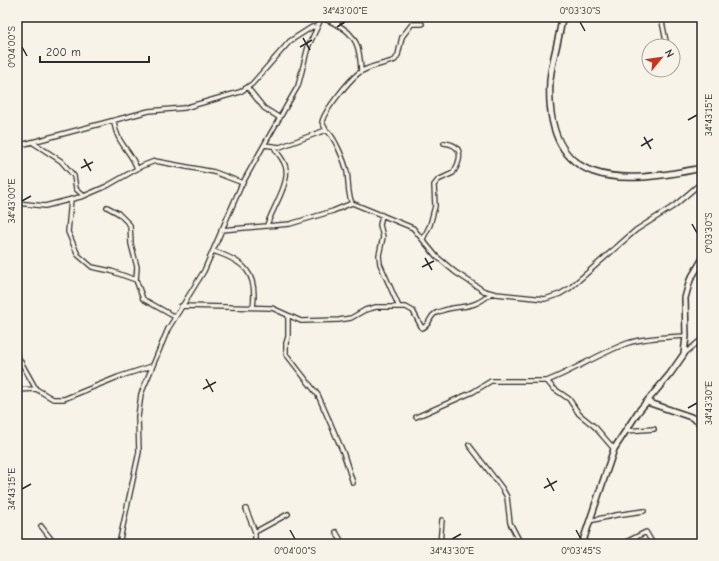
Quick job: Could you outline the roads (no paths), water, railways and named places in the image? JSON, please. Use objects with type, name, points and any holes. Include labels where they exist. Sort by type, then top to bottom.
[{"type":"main road","points":[[562,17],[550,79],[550,101],[553,128],[559,144],[565,152],[572,159],[589,169],[613,177],[644,177],[702,168]]},
{"type":"main road","points":[[582,544],[614,449],[624,431],[684,354],[686,336],[685,298],[690,280],[702,260]]},
{"type":"main road","points":[[647,402],[681,414],[702,424]]},
{"type":"street","points":[[335,24],[346,17]]},
{"type":"street","points":[[661,17],[665,38]]},
{"type":"street","points":[[119,544],[139,452],[139,405],[152,366],[181,306],[199,280],[243,183],[298,86],[308,48],[322,18],[348,31],[354,38],[360,57],[361,71]]},
{"type":"street","points":[[352,203],[348,192],[345,167],[331,134],[326,130],[322,122],[327,109],[352,79],[361,71],[395,60],[404,32],[412,24],[422,24]]},
{"type":"street","points":[[17,146],[149,111],[184,108],[248,88],[290,41],[312,27],[317,27]]},
{"type":"street","points":[[248,88],[264,108],[280,118]]},
{"type":"street","points":[[114,121],[118,138],[137,169]]},
{"type":"street","points":[[264,145],[274,147],[284,146],[326,130]]},
{"type":"street","points":[[32,142],[61,162],[74,176],[76,189],[84,196]]},
{"type":"street","points":[[423,239],[430,225],[435,206],[434,185],[438,180],[453,173],[460,157],[459,150],[455,146],[444,143]]},
{"type":"street","points":[[267,225],[273,208],[283,189],[287,174],[283,160],[274,147]]},
{"type":"street","points":[[17,202],[45,206],[84,196],[108,186],[148,163],[161,162],[214,172],[243,183]]},
{"type":"street","points":[[221,230],[290,224],[333,211],[352,203],[413,228],[432,252],[454,272],[484,291],[545,299],[565,292],[636,230],[674,206],[702,182]]},
{"type":"street","points":[[71,199],[68,232],[78,255],[92,267],[111,271],[136,280]]},
{"type":"street","points":[[107,207],[118,213],[130,225],[137,267],[136,280],[143,300],[175,317]]},
{"type":"street","points":[[382,215],[380,225],[383,237],[379,255],[380,264],[399,307]]},
{"type":"street","points":[[213,251],[233,258],[252,278],[256,293],[253,307]]},
{"type":"street","points":[[181,306],[253,307],[279,310],[288,316],[301,321],[340,320],[351,318],[365,310],[376,307],[399,307],[409,308],[413,311],[422,328],[426,326],[436,313],[479,303],[491,293]]},
{"type":"street","points":[[288,316],[286,354],[318,395],[343,452],[353,483]]},
{"type":"street","points":[[416,417],[473,392],[491,380],[547,381],[570,372],[608,351],[630,342],[686,336]]},
{"type":"street","points":[[684,354],[702,339]]},
{"type":"street","points":[[17,355],[36,389],[53,399],[64,400],[118,377],[152,366]]},
{"type":"street","points":[[547,381],[553,388],[569,399],[578,414],[595,427],[614,449]]},
{"type":"street","points":[[17,390],[36,389]]},
{"type":"street","points":[[624,431],[654,429]]},
{"type":"street","points":[[469,445],[502,488],[506,497],[510,523],[521,544]]},
{"type":"street","points":[[246,509],[255,532],[255,544]]},
{"type":"street","points":[[589,522],[616,514],[644,511]]},
{"type":"street","points":[[255,532],[288,514]]},
{"type":"street","points":[[440,544],[442,520]]},
{"type":"street","points":[[41,526],[55,544]]},
{"type":"street","points":[[336,532],[343,544]]},
{"type":"street","points":[[622,544],[646,532],[653,544]]},
{"type":"street","points":[[697,544],[702,543]]}]
